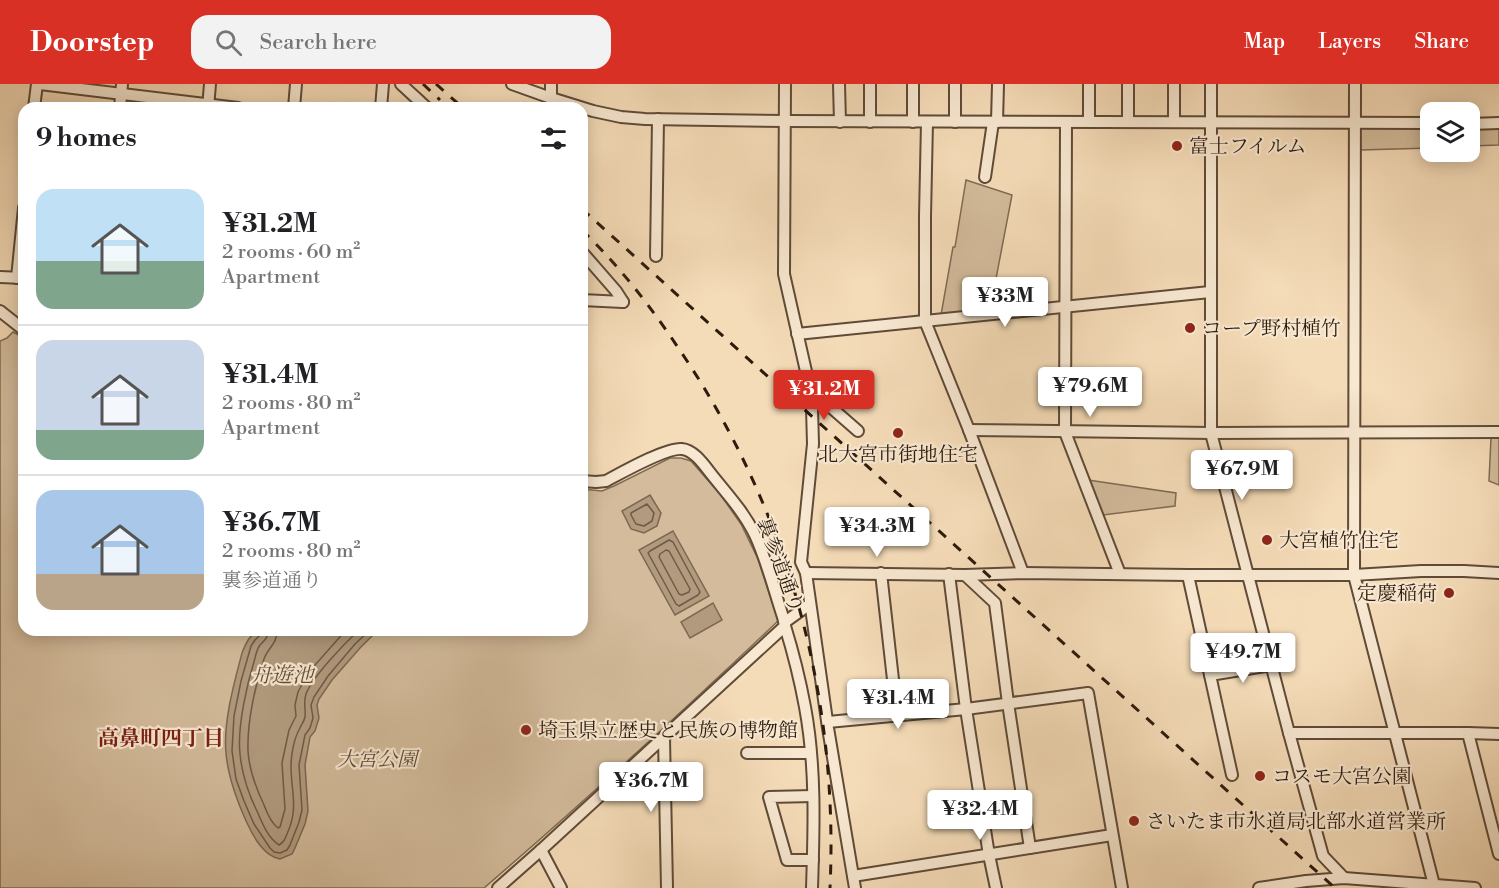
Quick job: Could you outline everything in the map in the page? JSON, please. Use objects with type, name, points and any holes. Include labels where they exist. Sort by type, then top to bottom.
[{"type":"street","points":[[35,102],[38,84],[122,88],[189,102]]},
{"type":"street","points":[[208,102],[210,84]]},
{"type":"street","points":[[294,102],[296,84]]},
{"type":"street","points":[[382,102],[383,84]]},
{"type":"street","points":[[401,84],[420,102]]},
{"type":"street","points":[[512,84],[564,102]]},
{"type":"street","points":[[551,84],[551,98]]},
{"type":"street","points":[[785,84],[784,274],[810,389],[813,444],[801,562],[806,573],[855,888]]},
{"type":"street","points":[[839,84],[840,122]]},
{"type":"street","points":[[870,84],[870,122]]},
{"type":"street","points":[[913,84],[913,122]]},
{"type":"street","points":[[955,84],[955,122]]},
{"type":"street","points":[[985,177],[995,122],[998,84]]},
{"type":"street","points":[[1089,84],[1089,122]]},
{"type":"street","points":[[1128,84],[1128,122]]},
{"type":"street","points":[[1174,84],[1174,122]]},
{"type":"street","points":[[1211,84],[1211,433],[1323,856],[1344,878]]},
{"type":"street","points":[[1355,84],[1354,575],[1434,885]]},
{"type":"street","points":[[588,109],[621,117],[785,122],[1420,123]]},
{"type":"street","points":[[656,256],[658,119]]},
{"type":"street","points":[[927,122],[925,321],[1023,573]]},
{"type":"street","points":[[1066,122],[1065,432],[1120,574]]},
{"type":"street","points":[[1480,124],[1499,123]]},
{"type":"street","points":[[588,259],[623,302],[588,300]]},
{"type":"street","points":[[0,277],[18,278]]},
{"type":"street","points":[[797,334],[1210,292]]},
{"type":"street","points":[[0,310],[18,325]]},
{"type":"street","points":[[810,389],[858,431]]},
{"type":"street","points":[[969,430],[1211,433],[1499,432]]},
{"type":"street","name":"裏参道通り","points":[[498,888],[664,738],[785,624],[754,534],[742,512],[693,454],[685,449],[676,448],[606,481],[588,481]]},
{"type":"street","points":[[806,573],[966,575],[1023,573],[1354,575],[1421,571],[1499,573]]},
{"type":"street","points":[[881,573],[897,715]]},
{"type":"street","points":[[949,574],[966,708],[996,888]]},
{"type":"street","points":[[966,575],[995,603],[1030,848]]},
{"type":"street","points":[[1188,575],[1232,775]]},
{"type":"street","points":[[810,604],[785,624],[805,708],[810,753],[813,796],[812,888]]},
{"type":"street","points":[[1210,675],[1272,665]]},
{"type":"street","points":[[828,722],[1088,693],[1122,888]]},
{"type":"street","points":[[1289,733],[1499,734]]},
{"type":"street","points":[[1468,733],[1499,855]]},
{"type":"street","points":[[664,738],[667,888]]},
{"type":"street","points":[[747,753],[810,753]]},
{"type":"street","points":[[813,796],[769,797],[787,860],[813,860]]},
{"type":"street","points":[[853,876],[1112,835]]},
{"type":"street","points":[[541,850],[561,888]]},
{"type":"street","points":[[1259,888],[1310,884],[1344,878],[1475,888]]},
{"type":"green space","points":[[1359,127],[1420,127],[1420,148],[1360,150]]},
{"type":"green space","points":[[1480,127],[1499,127],[1499,145],[1480,146]]},
{"type":"green space","points":[[966,180],[1012,195],[990,310],[941,315],[953,247],[955,247]]},
{"type":"green space","name":"大宮公園","points":[[13,332],[18,335],[18,636],[588,636],[588,490],[602,491],[670,458],[691,461],[720,494],[741,524],[758,559],[778,621],[559,823],[484,888],[0,888],[0,341]]},
{"type":"green space","points":[[1491,438],[1499,438],[1499,485],[1489,481]]},
{"type":"green space","points":[[1088,480],[1176,493],[1175,506],[1103,515]]},
{"type":"water","points":[[650,495],[661,513],[657,526],[644,533],[631,529],[622,511]]},
{"type":"water","points":[[673,531],[709,596],[675,615],[639,550]]},
{"type":"water","points":[[713,603],[722,620],[690,638],[681,622]]},
{"type":"water","name":"舟遊池","points":[[251,636],[372,636],[332,680],[319,699],[317,705],[319,718],[315,731],[310,737],[305,765],[308,811],[305,824],[292,854],[280,859],[264,850],[250,829],[234,789],[226,753],[228,716],[246,643]]},
{"type":"railway","points":[[423,84],[440,100]]},
{"type":"railway","points":[[436,84],[456,102]]},
{"type":"railway","points":[[588,214],[1335,888]]},
{"type":"railway","points":[[588,236],[632,285],[655,315],[716,407],[749,471],[776,537],[798,604],[815,673],[825,744],[831,816],[830,888]]},
{"type":"place","name":"富士フイルム","points":[[1177,146]]},
{"type":"place","name":"コープ野村植竹","points":[[1190,328]]},
{"type":"place","name":"北大宮市街地住宅","points":[[898,433]]},
{"type":"place","name":"大宮植竹住宅","points":[[1267,540]]},
{"type":"place","name":"定慶稲荷","points":[[1449,593]]},
{"type":"place","name":"埼玉県立歴史と民族の博物館","points":[[526,730]]},
{"type":"place","name":"コスモ大宮公園","points":[[1260,776]]},
{"type":"place","name":"さいたま市水道局北部水道営業所","points":[[1134,821]]},
{"type":"district","name":"高鼻町四丁目","points":[[161,738]]}]
